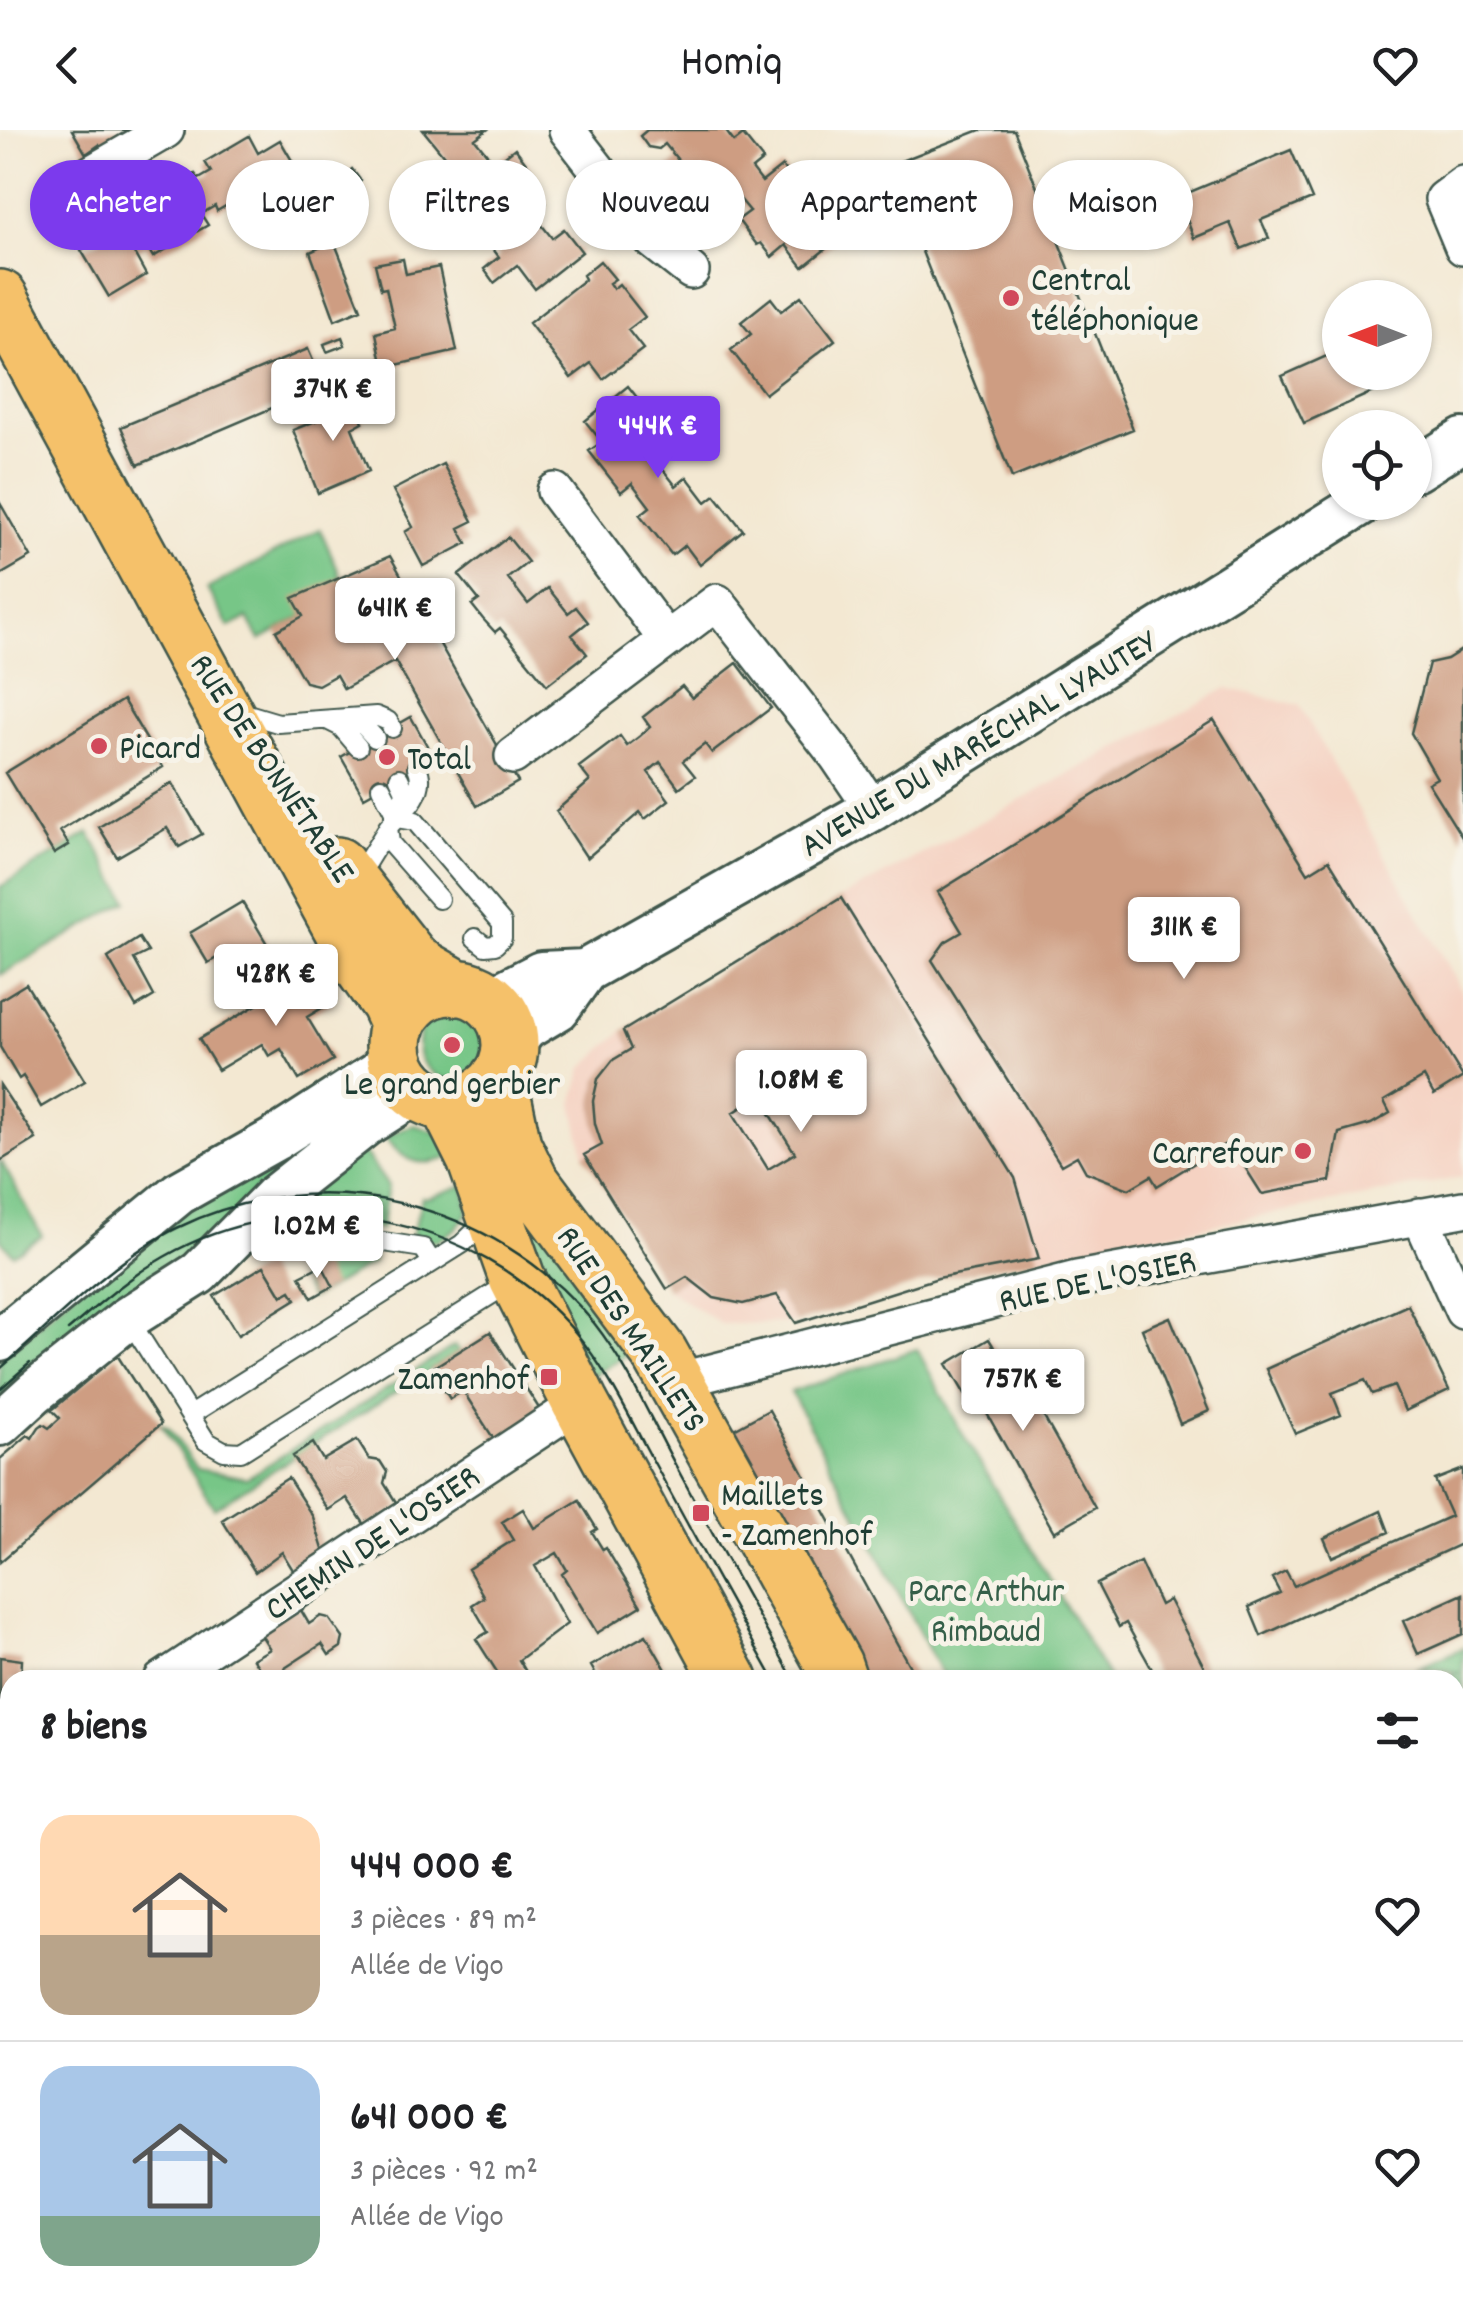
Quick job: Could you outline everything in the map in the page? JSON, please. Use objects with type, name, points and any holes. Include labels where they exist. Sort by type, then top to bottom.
[{"type":"main road","name":"RUE DE BONNÉTABLE","points":[[0,298],[179,624],[224,694],[264,743],[363,968],[388,1002],[396,1034]]},
{"type":"main road","name":"RUE DE BONNÉTABLE","points":[[179,624],[264,743],[318,840],[414,963],[471,974]]},
{"type":"main road","points":[[471,974],[502,1016],[504,1063],[479,1096],[434,1098],[401,1072],[396,1034],[408,1008],[424,994],[471,974]]},
{"type":"main road","name":"RUE DES MAILLETS","points":[[504,1063],[513,1144],[530,1180],[677,1381],[835,1670]]},
{"type":"main road","name":"RUE DES MAILLETS","points":[[434,1098],[475,1159],[517,1278],[725,1670]]},
{"type":"street","points":[[114,160],[166,130]]},
{"type":"street","points":[[567,130],[653,241],[691,271]]},
{"type":"street","points":[[1463,184],[1443,199],[1463,248]]},
{"type":"street","points":[[1432,459],[1463,440]]},
{"type":"street","points":[[554,491],[667,640]]},
{"type":"street","name":"AVENUE DU MARÉCHAL LYAUTEY","points":[[504,1063],[526,1028],[558,1009],[585,972],[873,808],[1335,520]]},
{"type":"street","points":[[513,756],[718,602],[873,808]]},
{"type":"street","name":"AVENUE DU MARÉCHAL LYAUTEY","points":[[471,974],[504,992],[541,973],[585,972]]},
{"type":"street","points":[[0,1340],[179,1194],[274,1140],[379,1072],[389,1058],[396,1034]]},
{"type":"street","points":[[0,1424],[128,1318],[199,1273],[274,1197],[350,1137],[401,1102],[434,1098]]},
{"type":"street","name":"RUE DE L'OSIER","points":[[677,1381],[1077,1279],[1463,1209]]},
{"type":"street","points":[[1420,1216],[1463,1311]]},
{"type":"street","name":"CHEMIN DE L'OSIER","points":[[177,1670],[580,1403]]},
{"type":"lane","points":[[264,743],[324,719],[376,716],[388,721],[392,728]]},
{"type":"lane","points":[[324,719],[363,725],[367,742]]},
{"type":"lane","points":[[363,898],[365,865],[392,822],[416,795],[421,781],[417,767]]},
{"type":"lane","points":[[399,778],[405,796],[387,834],[390,843],[439,899]]},
{"type":"lane","points":[[382,788],[394,812],[392,822]]},
{"type":"lane","points":[[392,822],[404,817],[415,821],[502,924],[502,938],[495,945],[485,946],[471,974]]},
{"type":"lane","points":[[190,1414],[462,1244],[494,1212]]},
{"type":"lane","points":[[228,1244],[338,1235],[422,1248],[432,1262]]},
{"type":"lane","points":[[128,1318],[206,1441],[224,1451],[241,1452],[517,1278]]},
{"type":"shaded area","points":[[1227,688],[1299,705],[1463,993],[1463,1177],[938,1278],[796,1323],[721,1324],[667,1289],[584,1155],[573,1104],[583,1068],[623,1031],[841,898]]},
{"type":"green space","points":[[320,529],[341,577],[303,616],[260,640],[248,618],[229,627],[207,589]]},
{"type":"green space","points":[[89,833],[128,901],[0,975],[0,887]]},
{"type":"green space","points":[[452,1011],[476,1021],[486,1045],[476,1069],[452,1079],[428,1069],[418,1045],[428,1021]]},
{"type":"green space","points":[[338,1114],[210,1244],[0,1400],[0,1359],[114,1256]]},
{"type":"green space","points":[[414,1125],[439,1133],[453,1156],[432,1162],[414,1161],[385,1136]]},
{"type":"green space","points":[[361,1148],[388,1186],[381,1229],[338,1224],[258,1232]]},
{"type":"green space","points":[[0,1159],[42,1236],[13,1254],[0,1239]]},
{"type":"green space","points":[[494,1167],[638,1348],[582,1382]]},
{"type":"green space","points":[[465,1185],[468,1213],[455,1229],[436,1242],[412,1236],[422,1197]]},
{"type":"green space","points":[[338,1246],[374,1250],[372,1263],[311,1299],[287,1254]]},
{"type":"green space","points":[[454,1346],[460,1351],[214,1508],[161,1424],[169,1428],[197,1469],[247,1478]]},
{"type":"green space","name":"Parc Arthur Rimbaud","points":[[917,1349],[967,1442],[1104,1670],[940,1670],[791,1392]]},
{"type":"green space","points":[[1463,1648],[1463,1670],[1418,1668]]},
{"type":"building","points":[[72,130],[141,130],[104,152],[99,145],[86,154]]},
{"type":"building","points":[[423,130],[487,130],[475,139],[492,160],[447,160]]},
{"type":"building","points":[[647,130],[725,130],[734,142],[743,135],[763,160],[752,169],[762,182],[765,180],[765,248],[761,243],[757,245],[745,229],[745,215],[750,211],[745,205],[745,160],[678,160],[665,144],[659,149],[648,147],[640,136]]},
{"type":"building","name":"Central téléphonique","points":[[980,130],[1014,130],[1033,178],[1033,250],[1062,250],[1133,429],[1012,478],[921,250],[1013,250],[1013,160],[903,160]]},
{"type":"building","points":[[249,136],[258,153],[280,140],[292,160],[226,160],[226,206],[217,211],[215,206],[206,211],[206,175],[211,172],[206,161]]},
{"type":"building","points":[[515,148],[524,160],[500,160]]},
{"type":"building","points":[[1291,150],[1312,199],[1261,220],[1269,238],[1241,249],[1230,223],[1194,238],[1193,191]]},
{"type":"building","points":[[564,229],[566,250],[582,252],[535,289],[517,265],[494,283],[484,269],[499,257],[494,250],[546,250],[546,230],[552,238]]},
{"type":"building","points":[[81,250],[138,250],[134,253],[146,275],[109,297]]},
{"type":"building","points":[[338,250],[361,309],[335,320],[310,252]]},
{"type":"building","points":[[790,250],[824,250],[803,267]]},
{"type":"building","points":[[403,259],[406,274],[439,267],[457,351],[383,368],[376,333],[395,328],[386,288],[381,289],[375,264]]},
{"type":"building","points":[[600,261],[615,279],[609,283],[613,289],[619,284],[645,317],[628,330],[643,349],[603,379],[591,363],[571,378],[529,323],[585,279],[583,275]]},
{"type":"building","points":[[801,296],[835,340],[765,394],[731,350],[751,334],[741,322],[771,298],[781,311]]},
{"type":"building","points":[[342,337],[345,345],[327,352],[324,344]]},
{"type":"building","points":[[308,349],[324,386],[138,465],[121,427]]},
{"type":"building","points":[[1322,358],[1322,390],[1375,391],[1333,410],[1322,410],[1322,415],[1304,423],[1282,376]]},
{"type":"building","points":[[345,377],[363,422],[352,428],[369,471],[318,493],[293,430],[345,409],[334,382]]},
{"type":"building","points":[[628,386],[657,423],[647,429],[668,454],[657,462],[676,486],[687,477],[706,502],[715,495],[743,530],[700,565],[685,545],[672,555],[640,515],[650,507],[632,483],[621,492],[589,451],[602,442],[585,421]]},
{"type":"building","points":[[443,464],[473,521],[459,528],[467,543],[423,566],[405,532],[413,527],[393,490]]},
{"type":"building","points":[[0,503],[31,557],[0,575]]},
{"type":"building","points":[[508,537],[528,562],[508,578],[528,604],[548,588],[568,613],[576,607],[588,622],[572,635],[587,654],[547,685],[500,628],[495,632],[483,619],[472,605],[479,600],[459,575]]},
{"type":"building","points":[[390,556],[518,782],[477,806],[395,661],[344,689],[336,675],[318,685],[305,682],[276,631],[303,616],[293,598]]},
{"type":"building","points":[[1463,649],[1463,839],[1428,783],[1437,778],[1411,733],[1429,663],[1447,659]]},
{"type":"building","points":[[737,663],[771,708],[712,753],[705,744],[683,761],[695,776],[679,788],[660,762],[648,772],[669,800],[645,819],[640,812],[587,858],[556,811],[590,781],[579,767],[620,736],[627,746],[640,736],[650,727],[643,717],[682,686],[692,698]]},
{"type":"building","points":[[123,700],[163,767],[60,831],[69,845],[54,854],[5,773]]},
{"type":"building","name":"Total","points":[[411,717],[434,758],[364,797],[341,757]]},
{"type":"building","points":[[1214,720],[1308,873],[1329,860],[1463,1077],[1434,1095],[1424,1077],[1384,1101],[1390,1113],[1371,1124],[1339,1133],[1330,1181],[1262,1194],[1229,1142],[1157,1186],[1151,1176],[1129,1189],[1086,1172],[1077,1156],[1061,1165],[932,960],[945,942],[962,932],[938,892]]},
{"type":"building","points":[[172,783],[202,834],[179,847],[167,828],[117,857],[99,827]]},
{"type":"building","points":[[841,898],[1015,1178],[1039,1259],[938,1278],[796,1323],[777,1295],[743,1304],[714,1298],[687,1277],[667,1289],[584,1155],[602,1145],[593,1101],[598,1079],[613,1060],[631,1049],[623,1031]],"holes":[[[759,1096],[795,1153],[768,1169],[733,1113]]]},
{"type":"building","points":[[242,902],[282,969],[247,991],[225,953],[208,963],[190,933]]},
{"type":"building","points":[[139,938],[148,952],[134,959],[154,996],[136,1007],[108,958]]},
{"type":"building","points":[[314,971],[332,1002],[307,1017],[333,1060],[299,1080],[281,1049],[269,1056],[262,1044],[218,1070],[199,1039]]},
{"type":"building","points":[[26,984],[85,1081],[41,1107],[0,1047],[0,1000]]},
{"type":"building","points":[[0,1085],[36,1139],[0,1161]]},
{"type":"building","points":[[322,1265],[333,1286],[312,1298],[300,1276]]},
{"type":"building","points":[[264,1266],[282,1296],[291,1291],[296,1299],[238,1335],[214,1296]]},
{"type":"building","points":[[1408,1305],[1449,1390],[1405,1411],[1394,1386],[1372,1394],[1365,1380],[1332,1393],[1341,1415],[1295,1434],[1266,1369]]},
{"type":"building","points":[[1170,1317],[1209,1411],[1180,1424],[1142,1329]]},
{"type":"building","points":[[490,1332],[542,1413],[497,1444],[463,1391],[450,1399],[431,1369]]},
{"type":"building","points":[[989,1339],[1015,1383],[1023,1380],[1095,1508],[1054,1532],[981,1403],[973,1408],[947,1364]]},
{"type":"building","points":[[117,1355],[161,1424],[0,1562],[0,1459],[28,1435],[32,1438],[43,1424],[49,1428],[60,1418],[52,1410]]},
{"type":"building","points":[[769,1410],[912,1670],[855,1670],[725,1434]]},
{"type":"building","points":[[357,1440],[369,1459],[380,1461],[387,1472],[384,1483],[399,1507],[367,1528],[347,1498],[328,1510],[293,1456],[313,1443],[323,1460]]},
{"type":"building","points":[[1463,1469],[1463,1543],[1261,1636],[1249,1607],[1280,1593],[1272,1578],[1286,1571],[1294,1586],[1451,1516],[1435,1480]]},
{"type":"building","points":[[288,1478],[313,1517],[325,1556],[296,1575],[282,1552],[255,1572],[222,1520]]},
{"type":"building","points":[[579,1500],[597,1529],[592,1532],[641,1606],[597,1633],[562,1574],[567,1570],[557,1553],[535,1566],[567,1624],[519,1660],[525,1670],[496,1670],[476,1639],[488,1632],[472,1605],[484,1597],[468,1569],[513,1540],[502,1522],[523,1509],[534,1528]]},
{"type":"building","points":[[1381,1511],[1389,1532],[1332,1557],[1324,1538]]},
{"type":"building","points":[[1140,1562],[1160,1605],[1169,1600],[1206,1670],[1152,1670],[1126,1623],[1119,1627],[1097,1584]]},
{"type":"building","points":[[1463,1594],[1463,1634],[1418,1654],[1403,1621]]},
{"type":"building","points":[[298,1605],[309,1624],[321,1616],[329,1618],[343,1638],[341,1647],[329,1655],[322,1644],[286,1670],[260,1670],[253,1659],[270,1649],[258,1630]]},
{"type":"building","points":[[646,1635],[666,1670],[593,1670],[591,1666]]},
{"type":"building","points":[[0,1657],[22,1660],[22,1670],[0,1670]]},
{"type":"tram line","points":[[0,1369],[131,1256],[177,1228],[232,1207],[289,1196],[346,1195],[402,1204],[456,1221],[507,1247],[554,1281],[594,1323],[628,1375],[788,1670]]},
{"type":"tram line","points":[[68,1330],[126,1282],[164,1257],[216,1233],[271,1219],[327,1216],[383,1221],[437,1236],[488,1260],[534,1292],[575,1332],[599,1364],[768,1670]]},
{"type":"tram line","points":[[0,1389],[30,1363]]},
{"type":"place","name":"Central téléphonique","points":[[1011,298]]},
{"type":"place","name":"Picard","points":[[99,746]]},
{"type":"place","name":"Total","points":[[387,757]]},
{"type":"place","name":"Le grand gerbier","points":[[452,1045]]},
{"type":"place","name":"Carrefour","points":[[1303,1151]]},
{"type":"place","name":"Zamenhof","points":[[549,1377]]},
{"type":"place","name":"Maillets - Zamenhof","points":[[701,1513]]}]
